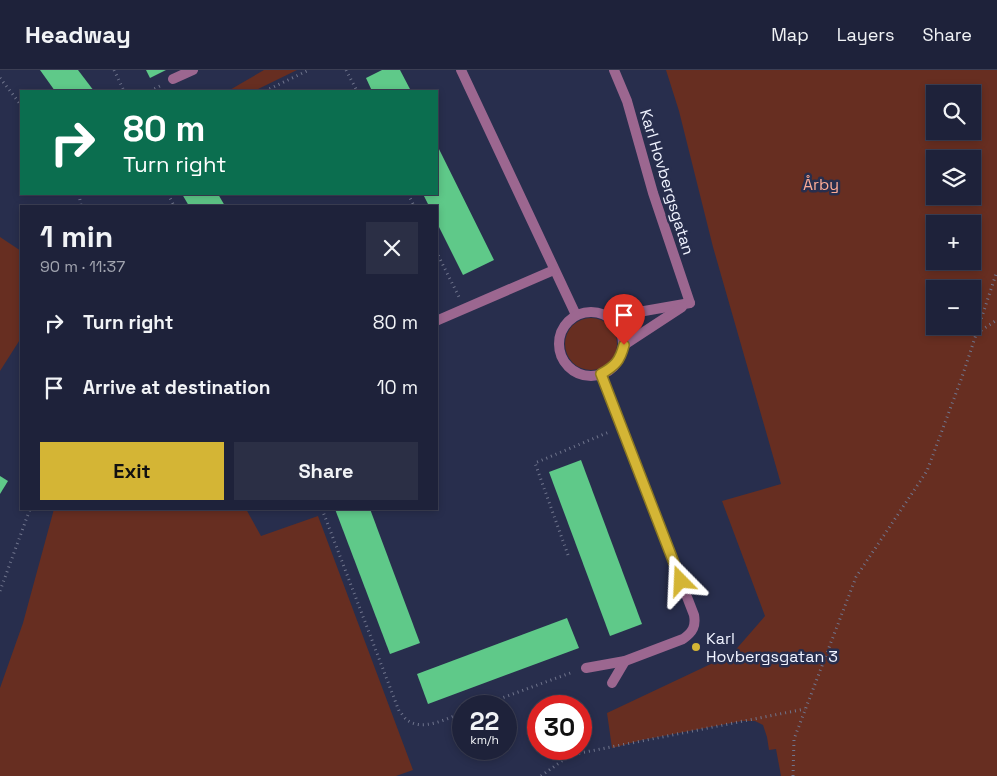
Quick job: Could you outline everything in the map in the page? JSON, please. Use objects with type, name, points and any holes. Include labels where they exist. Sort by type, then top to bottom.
[{"type":"street","points":[[173,80],[192,70]]},
{"type":"street","points":[[461,70],[576,316]]},
{"type":"street","name":"Karl Hovbergsgatan","points":[[614,70],[627,101],[653,194],[690,303]]},
{"type":"street","points":[[438,319],[554,270]]},
{"type":"street","points":[[610,317],[690,303]]},
{"type":"street","points":[[624,345],[690,303]]},
{"type":"street","points":[[589,311],[610,317],[620,330],[624,345],[621,356],[614,366],[601,374],[584,376],[567,366],[561,357],[559,347],[563,327],[576,316],[589,311]]},
{"type":"street","points":[[586,668],[626,661],[684,639],[692,633],[695,622],[694,615],[601,374]]},
{"type":"street","points":[[612,683],[626,661]]},
{"type":"path","points":[[114,70],[124,90]]},
{"type":"path","points":[[267,90],[309,70]]},
{"type":"path","points":[[346,70],[356,90]]},
{"type":"path","points":[[0,78],[20,104]]},
{"type":"path","points":[[438,255],[465,308]]},
{"type":"path","points":[[981,321],[997,271]]},
{"type":"path","points":[[981,331],[997,320]]},
{"type":"path","points":[[794,776],[794,739],[856,577],[926,471],[977,335]]},
{"type":"path","points":[[568,555],[535,463],[621,427]]},
{"type":"path","points":[[0,591],[30,510]]},
{"type":"path","points":[[322,510],[400,711],[407,720],[420,725],[452,716]]},
{"type":"path","points":[[511,695],[586,668]]},
{"type":"path","points":[[541,776],[570,755],[805,709]]},
{"type":"green space","points":[[264,70],[297,70],[256,90],[230,90]]},
{"type":"green space","name":"Årby","points":[[666,70],[997,70],[997,776],[781,776],[776,749],[769,750],[763,725],[755,721],[742,721],[642,740],[612,748],[607,713],[732,654],[765,616],[722,501],[781,484],[713,247],[679,111]]},
{"type":"green space","points":[[0,237],[20,250],[20,340],[0,371]]},
{"type":"green space","points":[[586,318],[596,318],[605,322],[613,330],[617,344],[613,358],[605,366],[596,370],[586,370],[577,366],[569,358],[565,349],[565,339],[569,330],[577,322]]},
{"type":"green space","points":[[54,510],[247,510],[261,536],[318,516],[413,770],[396,776],[0,776],[0,688],[23,623]]},
{"type":"building","points":[[40,70],[78,70],[93,90],[54,90]]},
{"type":"building","points":[[146,70],[166,70],[150,78]]},
{"type":"building","points":[[382,70],[400,70],[410,90],[372,90],[366,78]]},
{"type":"building","points":[[438,147],[494,260],[463,275],[438,225],[438,205],[428,205],[424,195],[438,195]]},
{"type":"building","points":[[183,195],[219,195],[224,205],[188,205]]},
{"type":"building","points":[[581,460],[642,624],[610,636],[549,472]]},
{"type":"building","points":[[0,476],[8,481],[0,494]]},
{"type":"building","points":[[335,510],[370,510],[420,643],[390,654]]},
{"type":"building","points":[[567,618],[579,648],[428,704],[417,674]]},
{"type":"place","name":"Karl Hovbergsgatan 3","points":[[696,647]]},
{"type":"route","points":[[624,345],[621,356],[614,366],[601,374],[681,581]]}]
